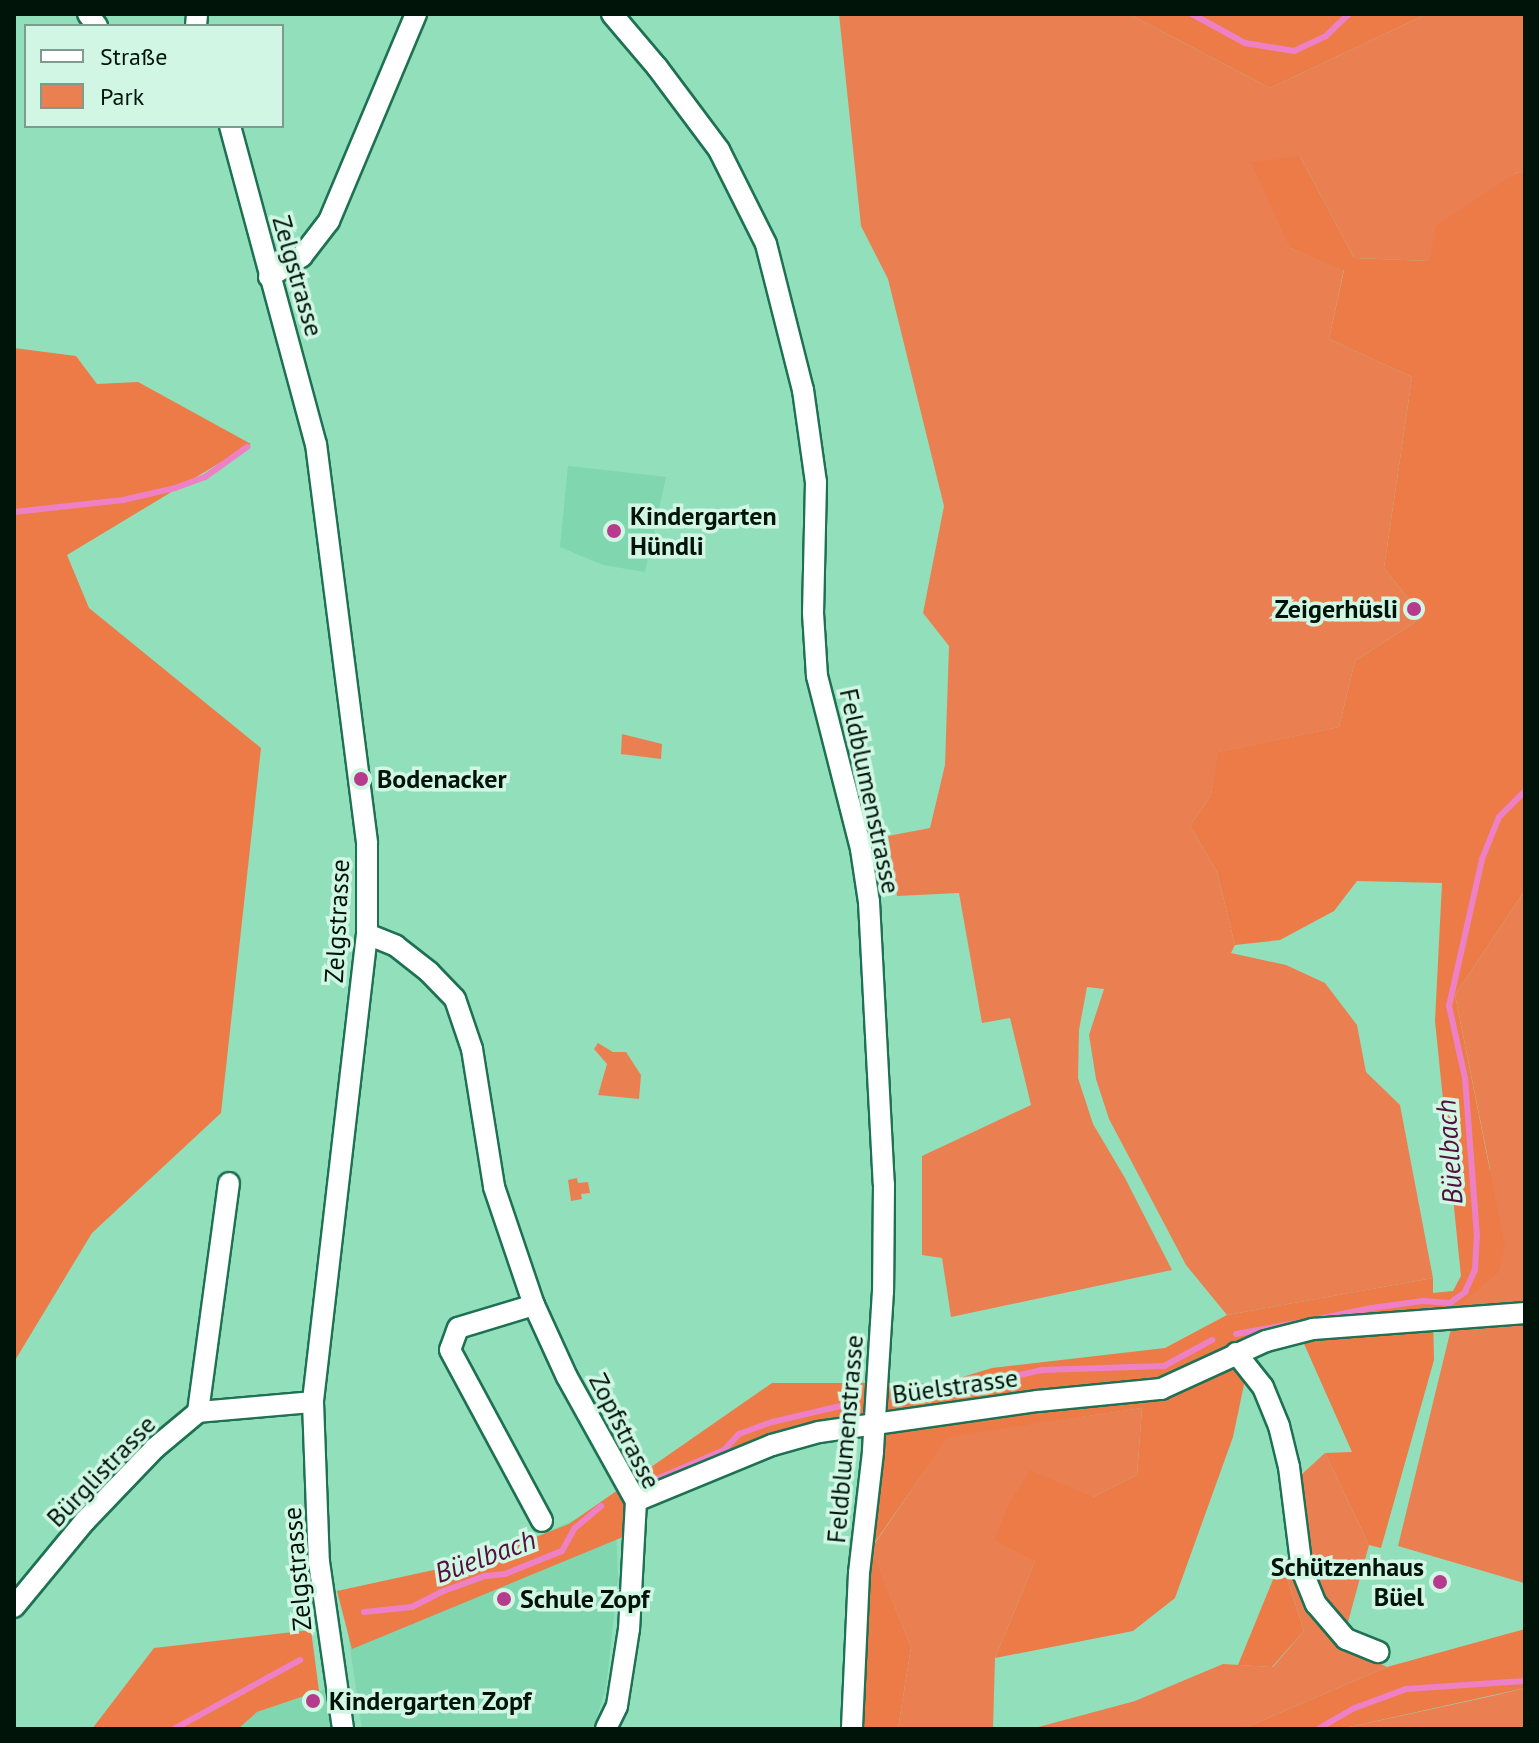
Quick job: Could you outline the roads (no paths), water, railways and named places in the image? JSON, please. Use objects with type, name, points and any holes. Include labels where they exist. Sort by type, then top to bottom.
[{"type":"street","points":[[269,277],[302,256],[329,221],[416,14]]},
{"type":"street","name":"Feldblumenstrasse","points":[[612,14],[657,67],[719,150],[766,244],[803,390],[816,482],[813,613],[817,676],[861,849],[869,902],[885,1232],[873,1423],[859,1573],[852,1729]]},
{"type":"street","name":"Zelgstrasse","points":[[231,128],[269,277],[309,413],[323,488],[367,844],[367,934],[313,1402],[319,1562],[343,1729]]},
{"type":"street","name":"Zopfstrasse","points":[[367,934],[396,946],[429,972],[455,999],[472,1049],[497,1198],[534,1305],[567,1377],[636,1501],[629,1629],[617,1706],[606,1729]]},
{"type":"street","points":[[229,1183],[198,1412],[313,1402]]},
{"type":"street","points":[[534,1305],[458,1328],[450,1350],[542,1521]]},
{"type":"street","name":"Büelstrasse","points":[[636,1501],[772,1445],[873,1423],[1161,1389],[1236,1353],[1313,1329],[1525,1313]]},
{"type":"street","points":[[1236,1353],[1263,1387],[1279,1426],[1289,1467],[1302,1570],[1316,1604],[1346,1639],[1378,1652]]},
{"type":"street","name":"Bürglistrasse","points":[[14,1607],[85,1521],[155,1448],[198,1412]]},
{"type":"waterway","points":[[1192,14],[1245,43],[1294,51],[1326,36],[1349,14]]},
{"type":"waterway","points":[[14,512],[123,500],[175,488],[205,477],[247,447]]},
{"type":"waterway","name":"Büelbach","points":[[1313,1320],[1423,1301],[1450,1303],[1465,1292],[1475,1270],[1477,1237],[1465,1078],[1449,1006],[1482,859],[1499,817],[1525,791]]},
{"type":"waterway","name":"Büelbach","points":[[1236,1334],[1302,1322]]},
{"type":"waterway","name":"Büelbach","points":[[893,1398],[939,1393],[1042,1370],[1164,1366],[1212,1340]]},
{"type":"waterway","name":"Büelbach","points":[[657,1479],[724,1450],[739,1434],[772,1422],[841,1406]]},
{"type":"waterway","name":"Büelbach","points":[[364,1612],[412,1607],[441,1592],[485,1576],[505,1574],[562,1551],[575,1528],[601,1506]]},
{"type":"waterway","name":"Büelbach","points":[[174,1729],[300,1660]]},
{"type":"waterway","points":[[1318,1729],[1352,1709],[1406,1689],[1525,1681]]},
{"type":"place","name":"Kindergarten Hündli","points":[[614,531]]},
{"type":"place","name":"Zeigerhüsli","points":[[1414,609]]},
{"type":"place","name":"Bodenacker","points":[[361,779]]},
{"type":"place","name":"Schützenhaus Büel","points":[[1440,1582]]},
{"type":"place","name":"Schule Zopf","points":[[504,1599]]},
{"type":"place","name":"Kindergarten Zopf","points":[[313,1701]]}]
